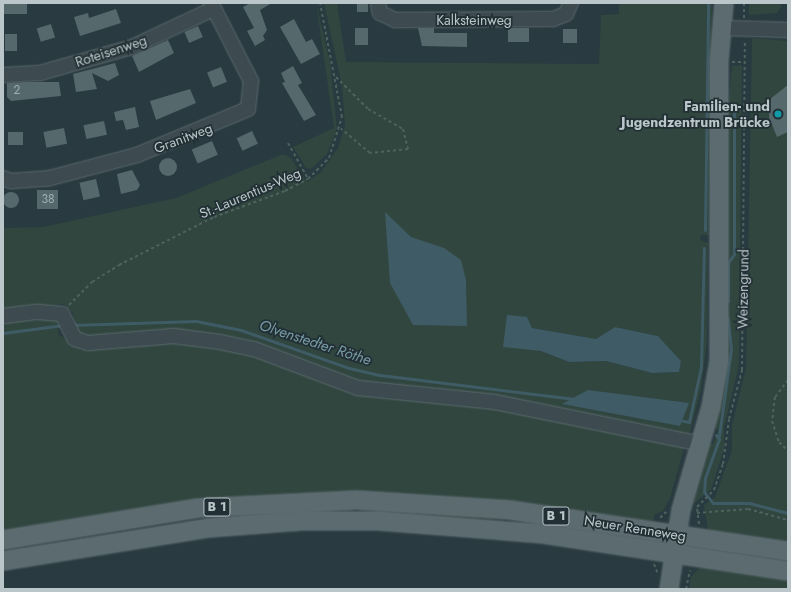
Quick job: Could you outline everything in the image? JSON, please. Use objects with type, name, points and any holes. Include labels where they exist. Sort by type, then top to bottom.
[{"type":"main road","name":"Weizengrund","points":[[669,589],[677,534],[701,444],[719,361],[721,121],[729,81],[729,53],[724,28],[724,3]]},
{"type":"main road","name":"Neuer Renneweg","points":[[3,540],[116,520],[218,506],[336,500],[434,503],[534,512],[788,551]]},
{"type":"main road","name":"Neuer Renneweg","points":[[3,561],[146,536],[247,525],[320,521],[436,523],[543,534],[788,571]]},
{"type":"street","name":"Kalksteinweg","points":[[378,3],[380,13],[395,20],[411,20],[553,19],[566,14],[571,3]]},
{"type":"street","name":"Roteisenweg","points":[[3,75],[40,73],[132,47],[212,6]]},
{"type":"street","name":"Granitweg","points":[[3,178],[11,181],[50,178],[137,155],[248,109],[251,81],[212,6]]},
{"type":"street","points":[[724,28],[787,27]]},
{"type":"street","points":[[3,316],[38,312],[67,322],[75,339],[88,343],[174,336],[220,342],[254,349],[358,388],[495,402],[701,444]]},
{"type":"path","name":"St.-Laurentius-Weg","points":[[67,322],[92,282],[119,265],[214,217],[308,179],[329,158],[341,129],[335,77],[320,3]]},
{"type":"path","points":[[744,3],[744,17]]},
{"type":"path","name":"Weizengrund","points":[[697,513],[703,500],[711,494],[727,447],[729,419],[742,364],[745,37]]},
{"type":"path","points":[[731,62],[745,62]]},
{"type":"path","points":[[335,77],[368,109],[403,129],[408,149],[370,153],[341,129]]},
{"type":"path","points":[[288,143],[308,179]]},
{"type":"path","points":[[788,380],[775,397],[772,416],[777,438],[788,452]]},
{"type":"path","name":"Neuer Renneweg","points":[[697,513],[748,509],[788,520]]},
{"type":"path","points":[[697,513],[700,530]]},
{"type":"path","points":[[686,589],[687,579]]},
{"type":"green space","points":[[316,3],[330,62],[337,129],[327,154],[311,169],[306,168],[293,147],[334,128]]},
{"type":"green space","points":[[324,3],[337,3],[346,62],[599,64],[601,15],[619,14],[619,3],[712,3],[709,235],[701,235],[700,240],[708,243],[707,340],[701,389],[689,436],[355,383],[258,348],[87,336],[77,333],[73,313],[63,304],[3,312],[3,228],[43,227],[176,198],[283,154],[290,157],[307,182],[321,172],[338,148],[345,125],[342,86]],"holes":[[[527,317],[532,328],[596,339],[615,327],[658,336],[681,361],[679,372],[652,373],[606,361],[569,362],[541,351],[503,346]]]},
{"type":"green space","points":[[749,3],[781,3],[781,7],[777,13],[749,15]]},
{"type":"green space","points":[[752,38],[788,41],[788,544],[708,531],[704,505],[715,497],[732,450],[732,425],[746,368]]},
{"type":"green space","points":[[742,65],[739,365],[724,428],[724,449],[711,490],[693,504],[710,443],[713,444],[718,430],[714,428],[726,372],[728,112],[732,66]]},
{"type":"green space","points":[[56,317],[59,335],[83,348],[173,343],[254,354],[352,391],[494,405],[685,445],[670,498],[663,511],[654,515],[654,522],[407,495],[3,534],[3,321]]},
{"type":"green space","points":[[442,509],[520,520],[442,517]]},
{"type":"green space","points":[[700,567],[788,576],[788,589],[689,589],[691,577]]},
{"type":"water","points":[[385,212],[411,237],[444,248],[461,260],[466,280],[467,326],[413,325],[390,283]]},
{"type":"water","points":[[507,315],[527,317],[532,328],[596,339],[615,327],[658,336],[681,361],[679,372],[652,373],[606,361],[569,362],[541,351],[503,347]]},
{"type":"water","points":[[588,390],[689,403],[680,426],[562,404]]},
{"type":"building","points":[[4,3],[27,3],[27,14],[4,14]]},
{"type":"building","points":[[250,3],[272,3],[260,10],[267,30],[263,36],[265,40],[255,46],[247,31],[254,28],[243,7]]},
{"type":"building","points":[[357,3],[368,3],[368,12],[357,12]]},
{"type":"building","points":[[116,9],[121,23],[80,36],[74,17],[88,13],[89,18]]},
{"type":"building","points":[[294,19],[306,42],[312,39],[320,54],[301,64],[280,27]]},
{"type":"building","points":[[51,24],[55,37],[41,42],[37,28]]},
{"type":"building","points":[[198,26],[203,37],[189,43],[184,32]]},
{"type":"building","points":[[355,28],[368,28],[368,45],[355,45]]},
{"type":"building","points":[[418,28],[434,28],[434,33],[467,33],[467,47],[422,46]]},
{"type":"building","points":[[508,28],[529,28],[529,42],[508,42]]},
{"type":"building","points":[[563,29],[577,29],[577,43],[563,43]]},
{"type":"building","points":[[5,34],[17,34],[17,51],[5,51]]},
{"type":"building","points":[[168,40],[174,53],[139,72],[132,56]]},
{"type":"building","points":[[115,63],[119,75],[108,81],[92,73],[97,89],[76,92],[73,74]]},
{"type":"building","points":[[293,66],[302,83],[298,85],[316,115],[304,121],[282,83],[285,82],[281,73]]},
{"type":"building","points":[[221,67],[227,82],[213,87],[207,73]]},
{"type":"building","points":[[59,82],[61,96],[11,101],[7,97],[7,83]]},
{"type":"building","name":"Familien- und Jugendzentrum Brücke","points":[[788,85],[788,132],[777,137],[769,117],[770,99]]},
{"type":"building","points":[[190,89],[196,103],[156,120],[150,101]]},
{"type":"building","points":[[135,107],[139,127],[126,130],[123,120],[116,121],[114,112]]},
{"type":"building","points":[[104,121],[107,135],[86,139],[83,125]]},
{"type":"building","points":[[64,128],[67,144],[46,148],[43,132]]},
{"type":"building","points":[[252,131],[258,144],[243,151],[237,138]]},
{"type":"building","points":[[8,132],[23,132],[23,145],[8,145]]},
{"type":"building","points":[[212,141],[218,155],[198,163],[192,150]]},
{"type":"building","points":[[168,158],[174,161],[177,167],[174,173],[168,176],[162,173],[159,167],[162,161]]},
{"type":"building","points":[[132,170],[140,185],[137,190],[121,194],[117,174]]},
{"type":"building","points":[[96,179],[100,197],[83,200],[79,183]]},
{"type":"building","points":[[37,190],[58,190],[58,209],[37,209]]},
{"type":"building","points":[[8,192],[14,192],[19,197],[17,206],[14,208],[8,208],[3,203],[3,197]]},
{"type":"waterway","points":[[705,230],[708,3]]},
{"type":"waterway","points":[[728,301],[728,263],[734,254],[734,106]]},
{"type":"waterway","points":[[679,420],[689,422],[701,367],[704,248]]},
{"type":"waterway","points":[[719,436],[731,349],[728,318]]},
{"type":"waterway","name":"Olvenstedter Röthe","points":[[72,325],[196,321],[241,330],[349,368],[380,375],[575,399]]},
{"type":"waterway","name":"Olvenstedter Röthe","points":[[3,333],[63,325]]},
{"type":"waterway","points":[[716,435],[719,439],[705,478],[704,492],[713,503],[749,503],[788,513]]},
{"type":"place","name":"Familien- und Jugendzentrum Brücke","points":[[778,114]]}]
